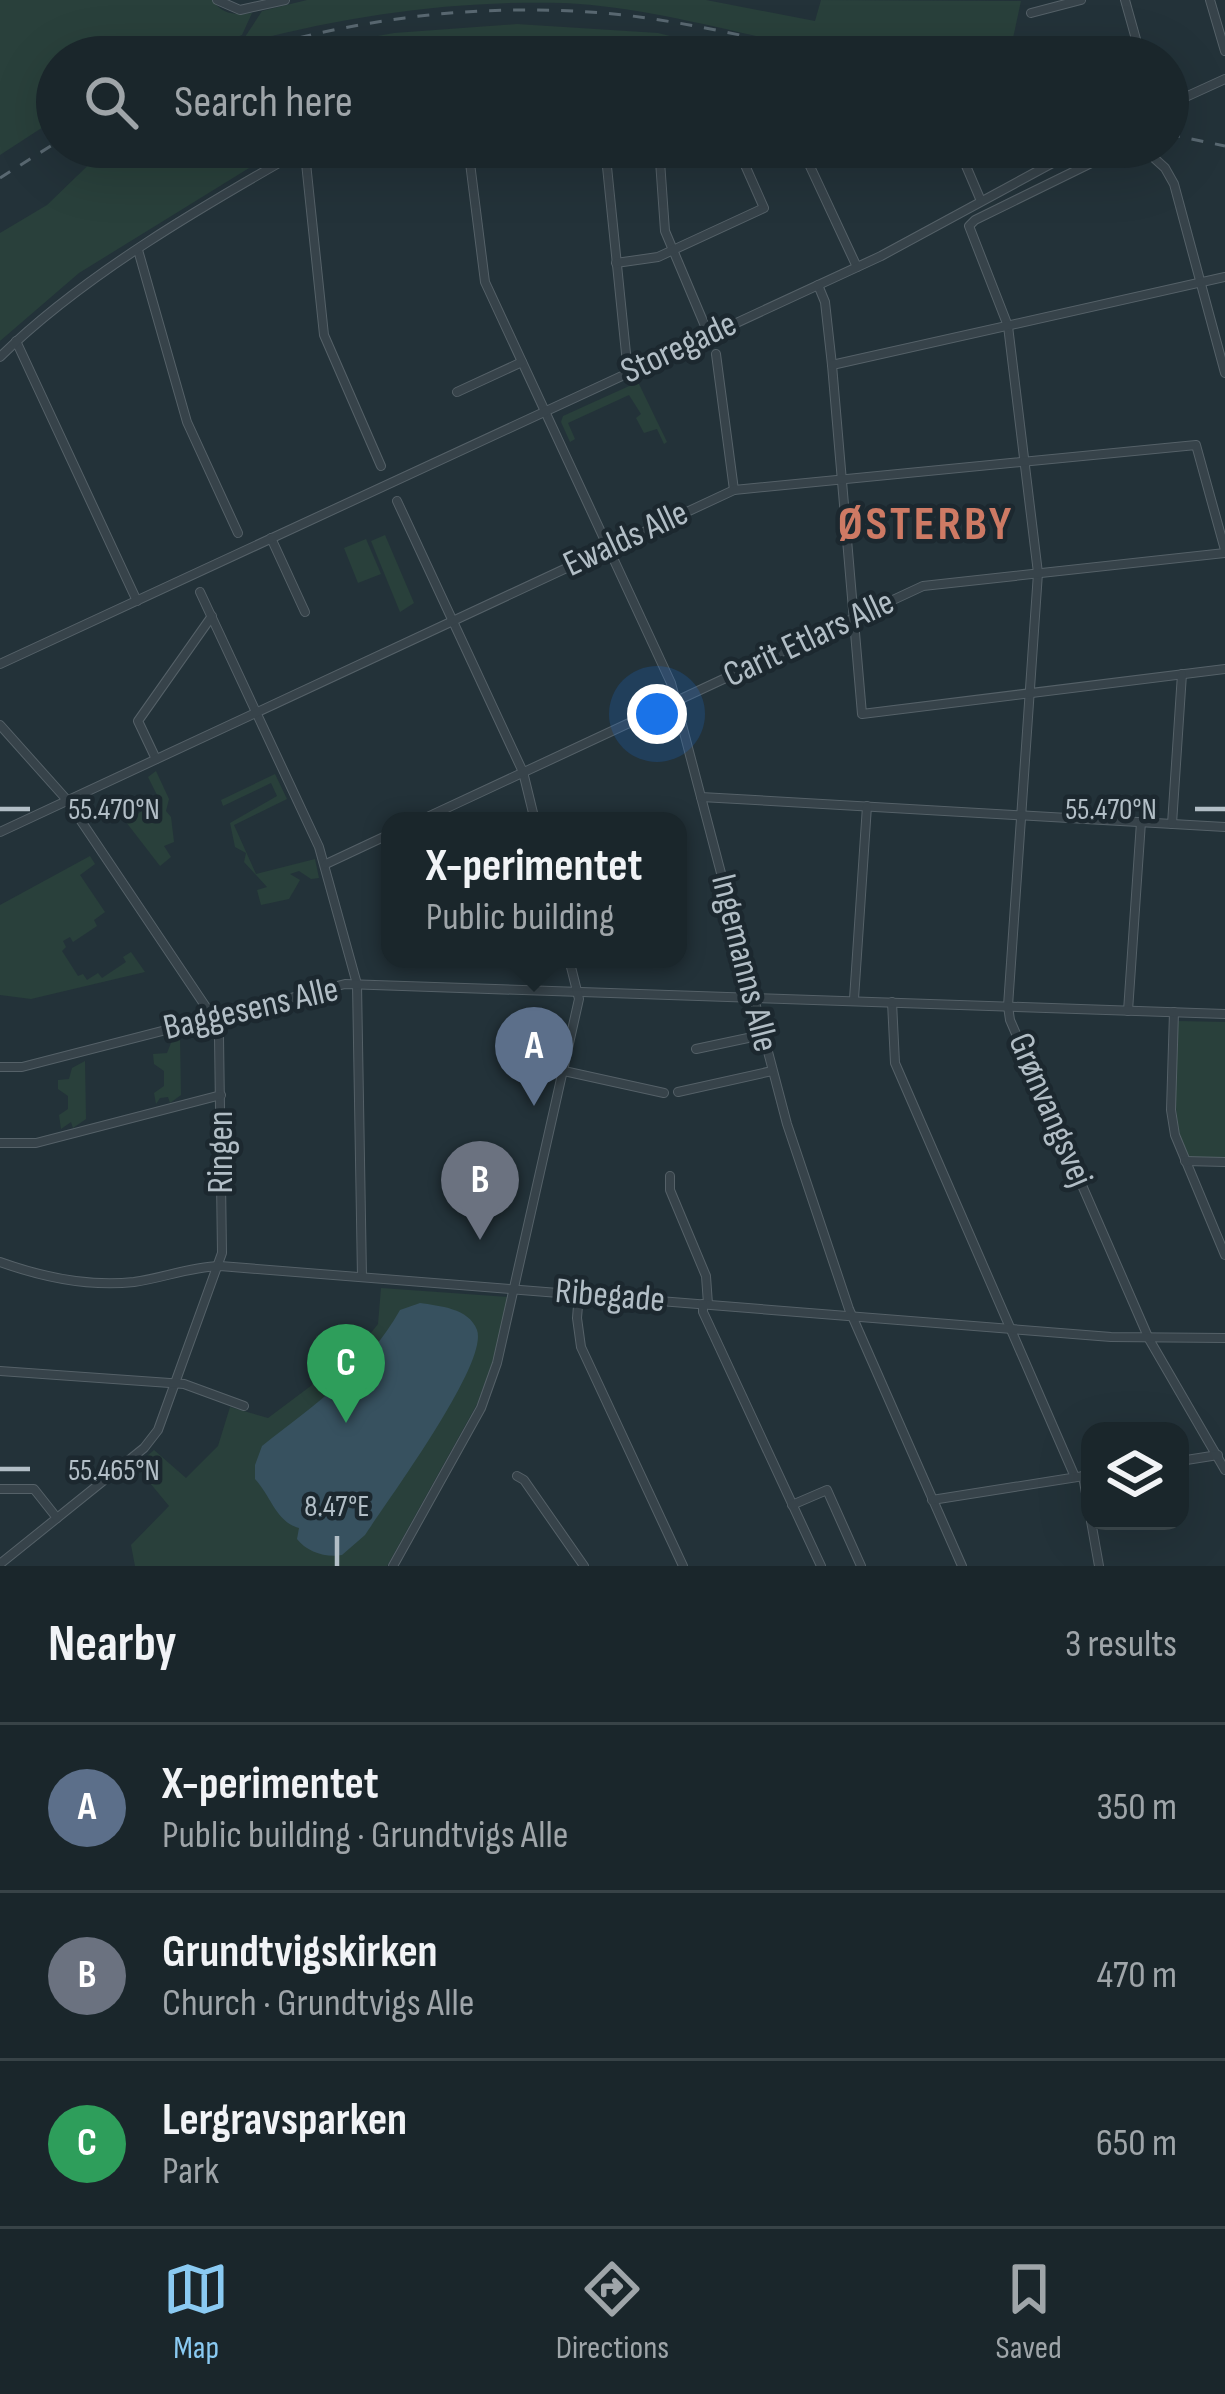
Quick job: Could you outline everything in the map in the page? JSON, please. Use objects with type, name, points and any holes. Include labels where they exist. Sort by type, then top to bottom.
[{"type":"street","points":[[220,3],[241,10],[285,0]]},
{"type":"street","points":[[1031,13],[1081,0]]},
{"type":"street","points":[[1125,0],[1135,36]]},
{"type":"street","points":[[1210,0],[1225,51]]},
{"type":"street","points":[[1189,95],[1225,79]]},
{"type":"street","points":[[0,357],[69,298],[138,250],[273,168]]},
{"type":"street","points":[[307,168],[324,334],[381,466]]},
{"type":"street","name":"Ingemanns Alle","points":[[471,168],[482,275],[677,701],[772,1071],[853,1317],[962,1566]]},
{"type":"street","points":[[607,168],[628,373]]},
{"type":"street","points":[[660,168],[665,231],[708,333]]},
{"type":"street","points":[[616,263],[672,251],[764,208],[746,168]]},
{"type":"street","points":[[812,168],[857,267]]},
{"type":"street","points":[[967,168],[982,201]]},
{"type":"street","name":"Storegade","points":[[0,664],[857,267],[1043,168]]},
{"type":"street","name":"Grønvangsvej","points":[[1082,168],[970,224],[1008,326],[1037,573],[1010,1020],[1149,1339],[1225,1470]]},
{"type":"street","points":[[1166,168],[1225,373]]},
{"type":"street","points":[[138,250],[187,422],[238,533]]},
{"type":"street","points":[[832,365],[1225,278]]},
{"type":"street","points":[[818,285],[832,365],[862,714],[1225,669]]},
{"type":"street","points":[[16,341],[137,601]]},
{"type":"street","points":[[716,354],[734,490]]},
{"type":"street","points":[[457,392],[522,362]]},
{"type":"street","name":"Ewalds Alle","points":[[0,832],[734,490],[1196,445],[1225,551]]},
{"type":"street","points":[[397,501],[523,772],[533,812]]},
{"type":"street","points":[[271,538],[305,612]]},
{"type":"street","name":"Carit Etlars Alle","points":[[438,812],[922,586],[1225,551]]},
{"type":"street","points":[[200,592],[326,865],[357,984],[362,1277]]},
{"type":"street","points":[[156,759],[138,722],[212,616]]},
{"type":"street","points":[[1172,824],[1182,674]]},
{"type":"street","name":"Ringen","points":[[0,725],[67,800],[212,1016],[219,1036],[221,1095],[220,1266],[158,1430],[143,1448],[0,1564]]},
{"type":"street","points":[[701,797],[1225,827]]},
{"type":"street","points":[[854,999],[867,806]]},
{"type":"street","points":[[1128,1011],[1141,822]]},
{"type":"street","points":[[326,865],[381,838]]},
{"type":"street","points":[[393,1566],[481,1408],[497,1363],[579,999],[571,968]]},
{"type":"street","name":"Baggesens Alle","points":[[0,1067],[22,1067],[212,1016],[357,984],[1225,1014]]},
{"type":"street","points":[[892,1002],[895,1063],[1011,1330],[1081,1472]]},
{"type":"street","points":[[1174,1012],[1171,1109],[1185,1161],[1225,1255]]},
{"type":"street","points":[[696,1049],[762,1035]]},
{"type":"street","points":[[564,1071],[664,1094]]},
{"type":"street","points":[[678,1092],[772,1071]]},
{"type":"street","points":[[0,1143],[36,1142],[221,1095]]},
{"type":"street","points":[[1185,1161],[1225,1162]]},
{"type":"street","points":[[670,1176],[670,1190],[706,1276],[703,1312],[821,1566]]},
{"type":"street","name":"Ribegade","points":[[0,1262],[54,1278],[122,1283],[220,1266],[1011,1330],[1149,1339],[1225,1337]]},
{"type":"street","points":[[579,1294],[581,1347],[683,1566]]},
{"type":"street","points":[[0,1371],[175,1387],[184,1384],[244,1406]]},
{"type":"street","points":[[1189,1460],[1218,1455]]},
{"type":"street","points":[[517,1476],[584,1566]]},
{"type":"street","points":[[932,1500],[1081,1476]]},
{"type":"street","points":[[0,1489],[34,1489],[57,1518]]},
{"type":"street","points":[[792,1505],[827,1490],[861,1566]]},
{"type":"street","points":[[1092,1530],[1099,1566]]},
{"type":"green space","points":[[0,0],[212,0],[230,13],[252,13],[240,36],[36,36],[36,132],[0,155]]},
{"type":"green space","points":[[307,0],[706,0],[815,21],[821,0],[1021,1],[1014,36],[758,36],[637,11],[564,3],[478,4],[394,13],[274,36],[246,36],[262,11]]},
{"type":"green space","points":[[517,24],[670,36],[378,36]]},
{"type":"green space","points":[[85,168],[249,168],[79,273],[0,341],[0,233],[47,205]]},
{"type":"green space","points":[[638,382],[667,442],[657,429],[644,433],[636,418],[641,414],[629,395],[568,423],[575,439],[570,442],[563,416]]},
{"type":"green space","points":[[385,535],[414,603],[400,612],[371,541]]},
{"type":"green space","points":[[366,539],[381,574],[358,583],[344,548]]},
{"type":"green space","points":[[156,771],[169,799],[166,811],[174,842],[164,846],[171,857],[160,866],[126,822],[159,799],[148,777]]},
{"type":"green space","points":[[275,774],[287,799],[234,825],[256,874],[315,859],[319,878],[299,871],[290,874],[300,880],[289,899],[261,905],[257,890],[267,887],[244,862],[246,853],[235,847],[230,823],[277,796],[271,783],[223,806],[221,800]]},
{"type":"green space","points":[[90,856],[95,864],[80,875],[105,912],[94,920],[97,926],[73,942],[70,937],[63,941],[62,951],[78,976],[83,974],[87,980],[98,973],[102,978],[126,962],[123,957],[131,952],[145,972],[31,999],[0,995],[0,905]]},
{"type":"green space","points":[[1178,1021],[1225,1022],[1225,1158],[1187,1157],[1181,1141],[1175,1090]]},
{"type":"green space","points":[[180,1037],[181,1095],[170,1103],[168,1097],[160,1098],[156,1104],[154,1093],[164,1086],[164,1071],[154,1064],[153,1054],[167,1053],[173,1038]]},
{"type":"green space","points":[[85,1061],[86,1119],[61,1129],[59,1115],[68,1109],[68,1096],[58,1089],[58,1080],[69,1079],[72,1068]]},
{"type":"green space","points":[[381,1288],[508,1297],[477,1404],[387,1566],[135,1566],[131,1545],[169,1506],[136,1466],[154,1450],[186,1478],[218,1446],[230,1407],[268,1418],[312,1385],[316,1336],[366,1339],[378,1324]]},
{"type":"water","points":[[420,1303],[453,1309],[473,1323],[477,1347],[468,1371],[434,1432],[365,1535],[342,1555],[311,1551],[297,1539],[299,1528],[279,1514],[255,1479],[262,1446],[356,1368],[400,1310]]},
{"type":"railway","points":[[308,36],[428,15],[530,10],[632,16],[745,36]]},
{"type":"railway","points":[[1189,138],[1225,146]]},
{"type":"railway","points":[[0,178],[36,155]]},
{"type":"place","name":"X-perimentet","points":[[534,1106]]},
{"type":"place","name":"Grundtvigskirken","points":[[480,1240]]},
{"type":"place","name":"Lergravsparken","points":[[346,1423]]},
{"type":"district","name":"ØSTERBY","points":[[926,524]]}]
